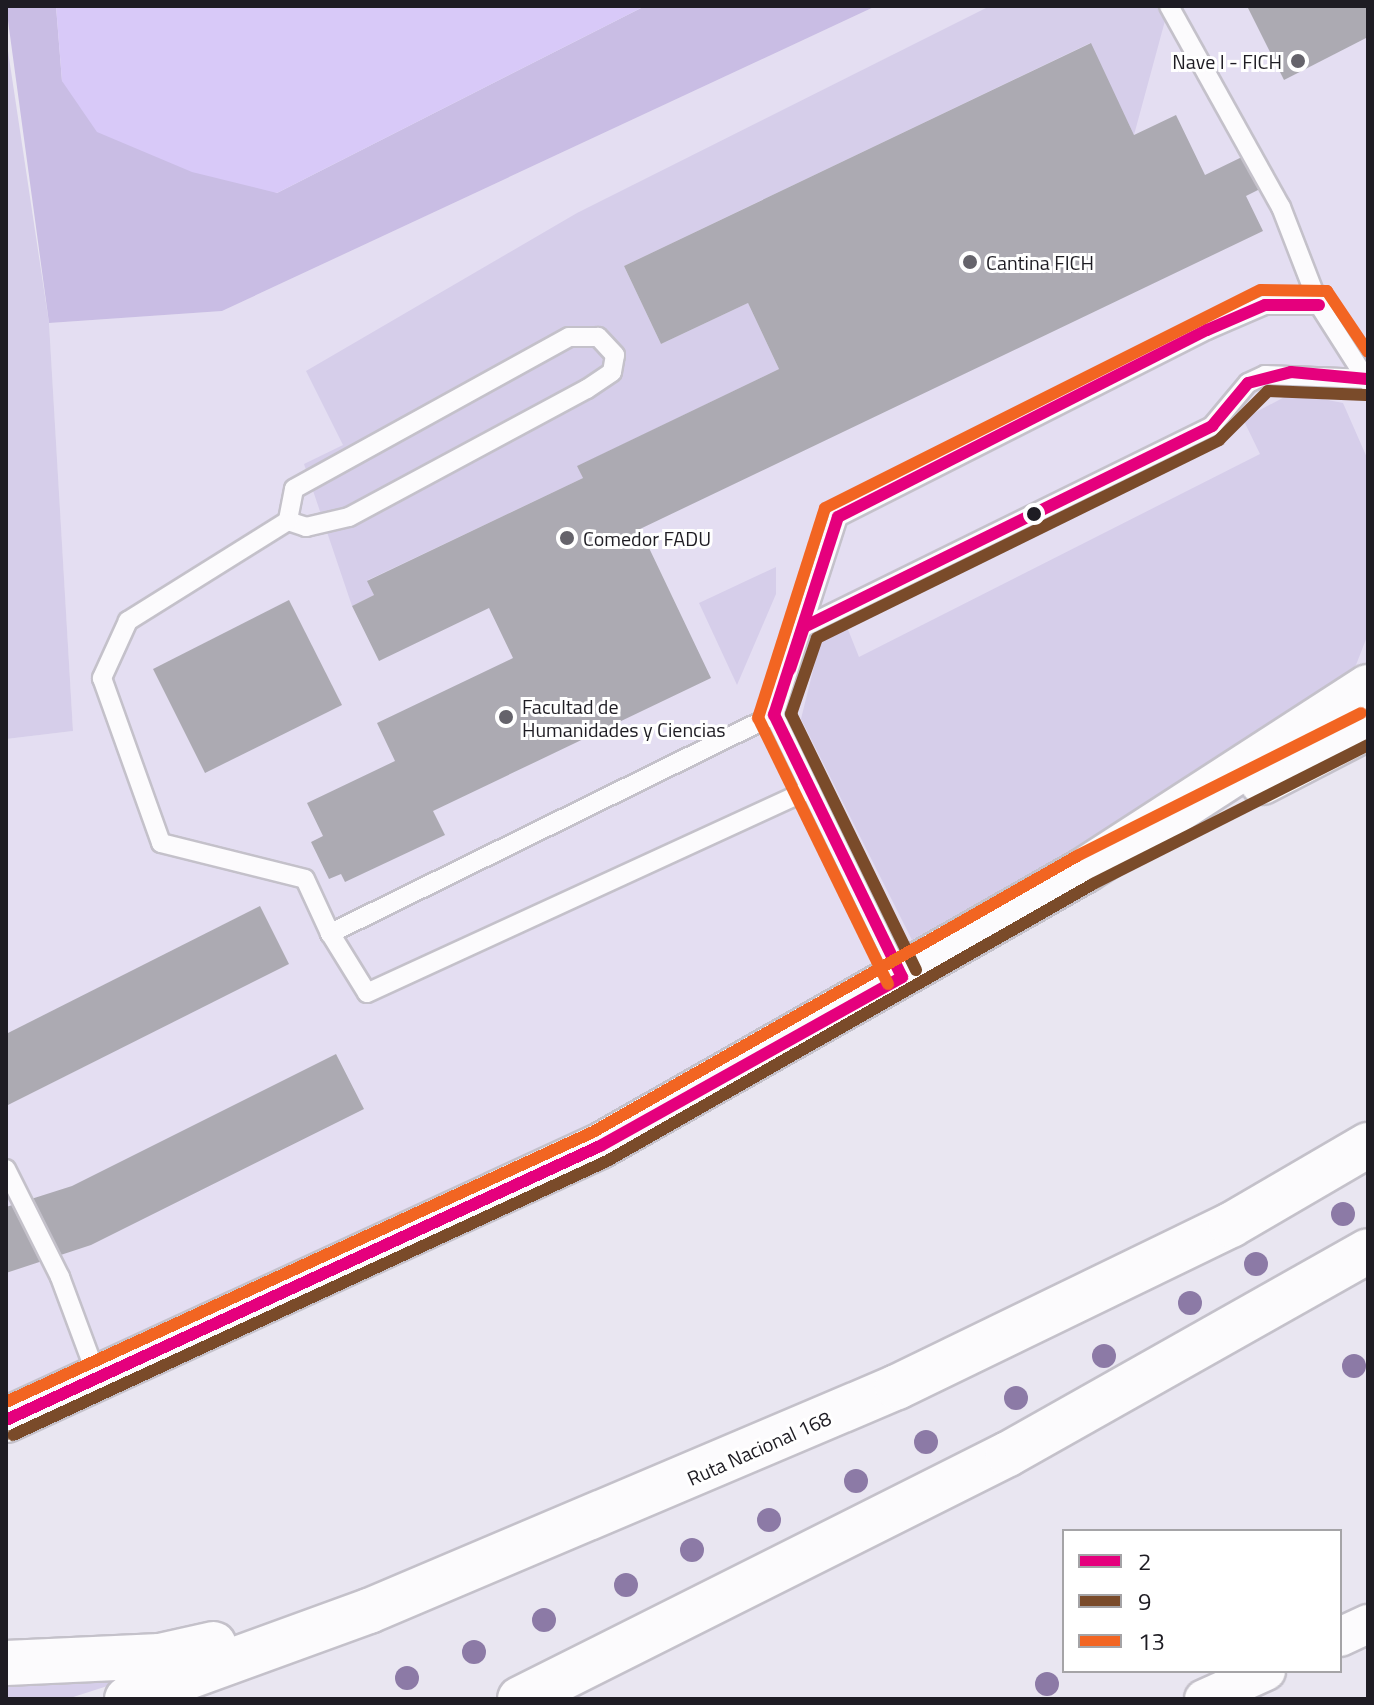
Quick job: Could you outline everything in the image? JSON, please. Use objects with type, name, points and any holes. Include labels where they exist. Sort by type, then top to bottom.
[{"type":"main road","points":[[6,1420],[600,1146],[902,977],[1358,706]]},
{"type":"main road","name":"Ruta Nacional 168","points":[[127,1699],[369,1611],[897,1387],[1231,1225],[1368,1145]]},
{"type":"main road","points":[[520,1699],[1008,1454],[1368,1251]]},
{"type":"main road","points":[[6,1663],[160,1656],[369,1611]]},
{"type":"street","points":[[1342,1636],[1368,1624]]},
{"type":"street","points":[[1204,1699],[1262,1673]]},
{"type":"lane","points":[[1169,6],[1281,207],[1319,305],[1368,380]]},
{"type":"lane","points":[[902,977],[774,715],[838,517],[1221,324],[1265,305],[1319,305]]},
{"type":"lane","points":[[288,521],[306,527],[349,517],[587,389],[612,372],[615,355],[598,337],[569,337],[294,489],[288,521],[128,621],[102,678],[161,843],[305,879],[330,933],[367,993],[810,789]]},
{"type":"lane","points":[[804,627],[1212,426],[1248,383],[1265,375],[1368,380]]},
{"type":"lane","points":[[1358,706],[1368,663]]},
{"type":"lane","points":[[330,933],[774,715]]},
{"type":"lane","points":[[6,1169],[60,1277],[98,1379]]},
{"type":"shaded area","points":[[6,6],[56,6],[62,81],[277,193],[645,6],[876,6],[222,311],[49,323]]},
{"type":"shaded area","points":[[56,6],[645,6],[277,193],[192,172],[97,132],[62,81]]},
{"type":"shaded area","points":[[876,6],[1368,6],[1368,688],[902,977],[6,1412],[6,739],[73,731],[49,323],[222,311]]},
{"type":"shaded area","points":[[990,6],[1169,6],[1134,135],[1090,43],[624,266],[661,344],[748,303],[779,369],[578,466],[583,478],[368,580],[374,595],[352,606],[304,464],[343,445],[306,371],[577,213]]},
{"type":"shaded area","points":[[6,38],[49,323],[73,731],[6,739]]},
{"type":"shaded area","points":[[1292,393],[1343,403],[1368,460],[1368,634],[1356,665],[1267,742],[912,940],[801,719],[824,626],[843,617],[859,657],[1260,454],[1243,419]]},
{"type":"shaded area","points":[[776,567],[776,594],[737,685],[699,603]]},
{"type":"shaded area","points":[[148,1673],[67,1699],[6,1699],[6,1677]]},
{"type":"building","name":"Nave I - FICH","points":[[1247,6],[1368,6],[1368,37],[1284,80]]},
{"type":"building","points":[[1091,43],[1134,135],[1176,115],[1205,175],[1244,156],[1260,189],[1246,196],[1263,231],[640,529],[711,678],[433,811],[445,835],[345,882],[341,874],[329,879],[311,842],[323,836],[307,803],[395,761],[377,723],[513,658],[489,608],[379,661],[352,606],[374,595],[367,581],[583,478],[577,466],[779,369],[748,303],[661,344],[624,266]]},
{"type":"building","points":[[289,600],[342,705],[205,773],[153,669]]},
{"type":"building","points":[[260,906],[289,964],[6,1106],[6,1034]]},
{"type":"building","points":[[336,1054],[364,1109],[91,1245],[6,1273],[6,1207],[72,1186]]},
{"type":"transit line","name":"13","points":[[888,984],[758,718],[825,508],[1261,290],[1327,291],[1368,352]]},
{"type":"transit line","name":"2","points":[[902,977],[774,715],[838,517],[1207,330],[1265,305],[1319,305]]},
{"type":"transit line","name":"2","points":[[790,669],[804,627],[1212,426],[1248,383],[1291,372],[1367,379]]},
{"type":"transit line","name":"9","points":[[916,970],[791,714],[817,638],[1219,440],[1268,391],[1366,395]]},
{"type":"transit line","name":"13","points":[[6,1402],[593,1132],[1077,856],[1361,713]]},
{"type":"transit line","name":"9","points":[[13,1435],[607,1161],[1093,884],[1368,745]]},
{"type":"transit line","name":"2","points":[[6,1420],[600,1146],[902,977]]},
{"type":"place","name":"Nave I - FICH","points":[[1298,61]]},
{"type":"place","name":"Cantina FICH","points":[[970,262]]},
{"type":"place","name":"Comedor FADU","points":[[567,538]]},
{"type":"place","name":"Facultad de Humanidades y Ciencias","points":[[506,717]]}]
